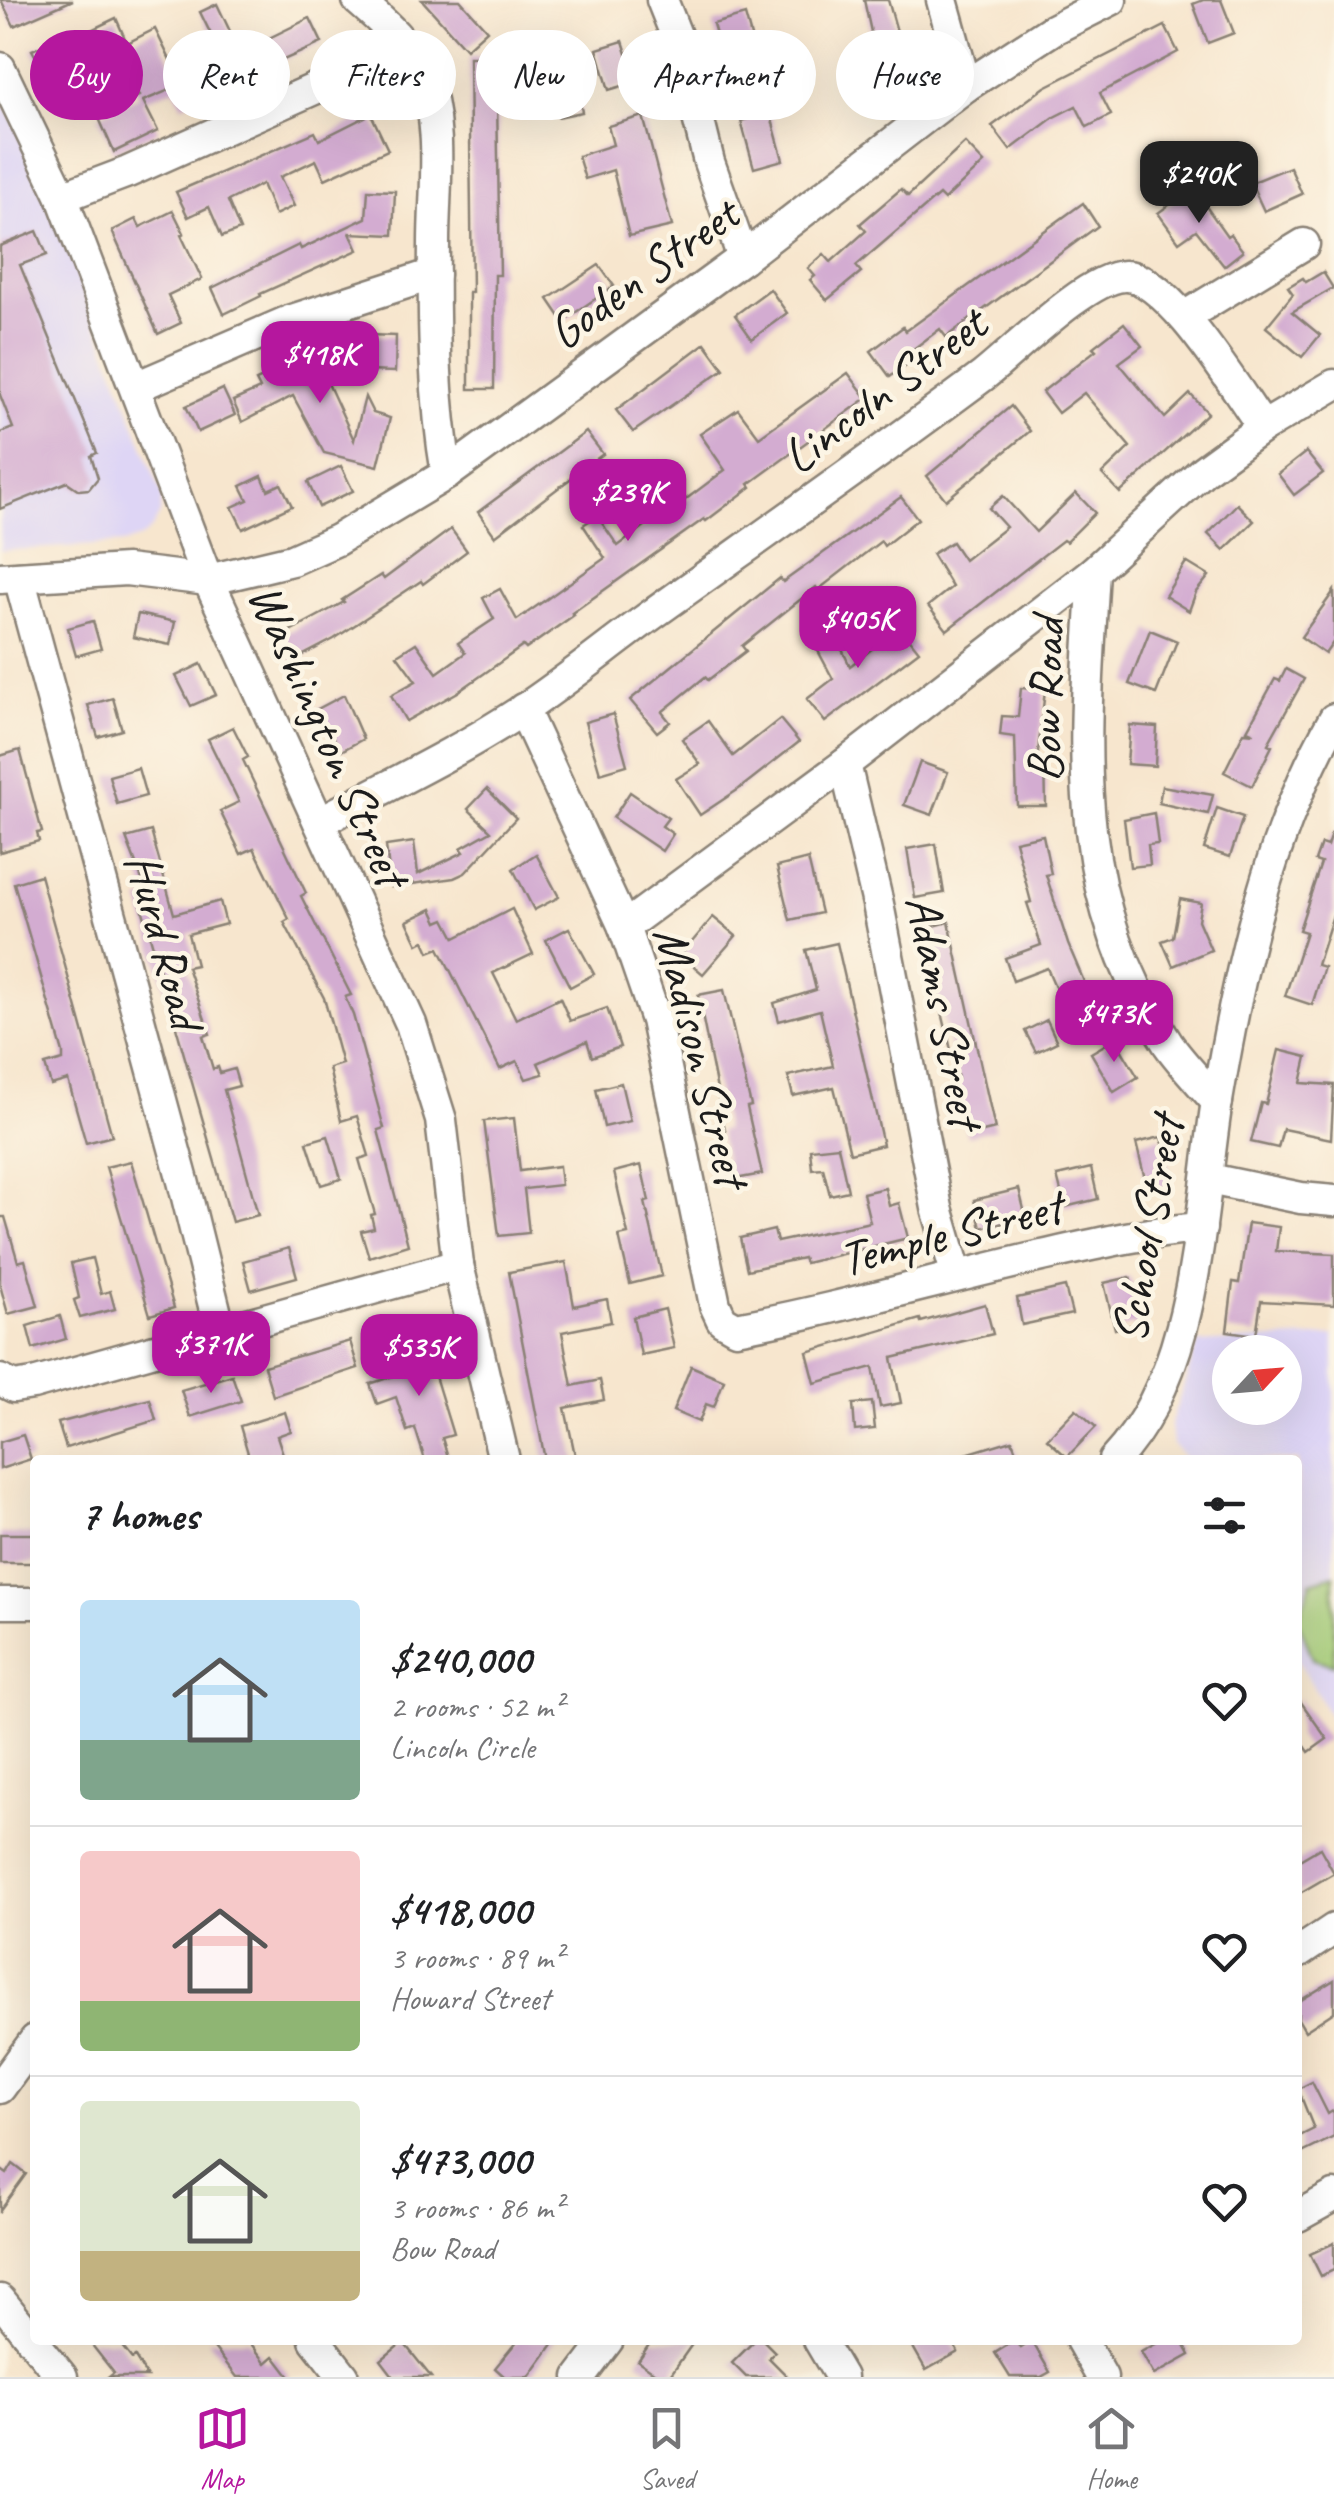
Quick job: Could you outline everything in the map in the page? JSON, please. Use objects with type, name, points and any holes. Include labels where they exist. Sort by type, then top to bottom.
[{"type":"street","points":[[358,0],[388,30]]},
{"type":"street","points":[[662,0],[680,45],[709,162],[743,258]]},
{"type":"street","points":[[942,0],[950,30]]},
{"type":"street","name":"Goden Street","points":[[974,81],[1052,30],[1111,0]]},
{"type":"street","name":"Washington Street","points":[[0,68],[62,197],[208,580],[412,1024],[442,1120],[458,1265],[503,1455]]},
{"type":"street","points":[[62,197],[310,91]]},
{"type":"street","points":[[434,120],[438,399],[447,474]]},
{"type":"street","name":"Goden Street","points":[[208,580],[292,560],[337,540],[447,474],[743,258],[922,120]]},
{"type":"street","points":[[1184,317],[1304,244]]},
{"type":"street","points":[[136,387],[290,321],[434,274]]},
{"type":"street","name":"Lincoln Street","points":[[319,822],[523,710],[895,442],[1102,282],[1124,276],[1145,280],[1184,317],[1263,427]]},
{"type":"street","name":"Bow Road","points":[[1217,1102],[1170,1046],[1130,978],[1104,911],[1092,846],[1086,764],[1094,571],[1204,470],[1263,427],[1334,385]]},
{"type":"street","points":[[9,577],[126,570],[208,580]]},
{"type":"street","points":[[624,927],[845,764],[1094,571]]},
{"type":"street","name":"Hurd Road","points":[[9,577],[184,1181],[220,1330]]},
{"type":"street","name":"Madison Street","points":[[523,710],[624,927],[656,1020],[715,1306],[724,1322]]},
{"type":"street","name":"School Street","points":[[1143,1448],[1174,1358],[1201,1228],[1217,1102],[1266,876],[1303,779],[1334,718]]},
{"type":"street","name":"Adams Street","points":[[845,764],[878,904],[937,1208],[957,1276]]},
{"type":"street","points":[[1208,1179],[1334,1201]]},
{"type":"street","name":"Temple Street","points":[[724,1322],[736,1328],[799,1316],[1153,1231],[1201,1228]]},
{"type":"street","points":[[1,1381],[14,1388],[33,1384],[458,1265]]},
{"type":"street","points":[[0,1603],[30,1604]]},
{"type":"street","points":[[1302,1950],[1334,1929]]},
{"type":"street","points":[[1,2084],[30,2046]]},
{"type":"street","points":[[1302,2214],[1334,2196]]},
{"type":"street","points":[[0,2300],[30,2339]]},
{"type":"street","points":[[34,2345],[57,2375]]},
{"type":"street","points":[[323,2345],[344,2377]]},
{"type":"street","points":[[580,2377],[604,2345]]},
{"type":"street","points":[[822,2345],[840,2377]]},
{"type":"street","points":[[1084,2345],[1102,2377]]},
{"type":"shaded area","points":[[0,95],[30,150],[162,495],[160,514],[153,527],[141,538],[125,543],[0,551]]},
{"type":"shaded area","points":[[1334,1336],[1334,1724],[1302,1667],[1302,1455],[1182,1455],[1173,1445],[1170,1426],[1198,1343],[1212,1342],[1212,1425],[1302,1425],[1302,1338]]},
{"type":"green space","points":[[1334,1575],[1334,1665],[1313,1659],[1302,1630],[1302,1608],[1311,1582]]},
{"type":"building","points":[[1,0],[73,0],[14,26]]},
{"type":"building","points":[[422,0],[460,0],[487,30],[476,30],[476,40],[466,49],[456,38],[456,30],[449,30]]},
{"type":"building","points":[[864,0],[888,0],[897,30],[871,30]]},
{"type":"building","points":[[1221,0],[1234,33],[1208,43],[1193,4]]},
{"type":"building","points":[[217,4],[229,30],[209,30],[200,12]]},
{"type":"building","points":[[745,15],[749,30],[715,30],[713,24]]},
{"type":"building","points":[[116,18],[121,30],[91,30]]},
{"type":"building","points":[[310,18],[316,30],[310,30],[310,48],[290,57],[290,30],[285,30]]},
{"type":"building","points":[[1165,26],[1178,52],[1100,93],[1111,115],[1087,127],[1076,106],[1054,117],[1010,150],[992,126],[1045,87]]},
{"type":"building","points":[[155,29],[163,45],[163,93],[143,101],[143,35]]},
{"type":"building","points":[[617,43],[617,88],[609,90],[597,49]]},
{"type":"building","points":[[469,57],[476,57],[476,120],[497,120],[500,275],[495,275],[494,389],[469,389]]},
{"type":"building","points":[[143,101],[158,131],[114,152],[100,120],[143,120]]},
{"type":"building","points":[[359,120],[374,120],[388,150],[325,179],[316,160],[280,177],[294,206],[275,215],[262,184],[228,201],[240,230],[222,237],[209,207],[188,217],[176,192],[315,132],[319,140]]},
{"type":"building","points":[[644,120],[672,226],[629,236],[613,170],[585,179],[578,156],[613,145],[608,126]]},
{"type":"building","points":[[772,120],[783,160],[754,168],[741,121]]},
{"type":"building","points":[[965,143],[984,163],[944,200],[939,195],[856,266],[861,272],[827,300],[810,280],[815,276],[808,268],[824,254],[831,262],[866,231],[860,224],[901,189],[908,196]]},
{"type":"building","points":[[1290,167],[1302,194],[1264,211],[1251,183]]},
{"type":"building","points":[[1193,188],[1227,236],[1230,234],[1243,251],[1224,266],[1196,230],[1179,242],[1158,213]]},
{"type":"building","points":[[368,190],[395,191],[393,235],[350,233],[358,250],[224,314],[212,288],[299,245],[301,249],[366,218]]},
{"type":"building","points":[[1083,203],[1098,226],[946,337],[940,329],[900,359],[906,365],[890,377],[871,351],[903,327],[906,331]]},
{"type":"building","points":[[173,211],[202,279],[168,295],[181,323],[158,334],[112,231],[136,219],[140,227]]},
{"type":"building","points":[[37,231],[47,255],[20,265],[97,453],[91,456],[98,478],[89,489],[79,490],[67,482],[0,509],[0,433],[13,428],[0,395],[0,246]]},
{"type":"building","points":[[599,265],[614,286],[563,321],[548,299]]},
{"type":"building","points":[[1323,272],[1333,288],[1292,312],[1320,335],[1302,357],[1266,327],[1293,294],[1288,287]]},
{"type":"building","points":[[770,289],[787,313],[752,339],[735,315]]},
{"type":"building","points":[[1124,323],[1142,346],[1119,363],[1165,418],[1190,394],[1208,413],[1120,493],[1102,474],[1130,447],[1084,393],[1058,413],[1042,392]]},
{"type":"building","points":[[368,335],[396,336],[395,372],[367,371]]},
{"type":"building","points":[[339,343],[351,368],[326,379],[354,440],[365,397],[373,413],[390,418],[378,466],[324,453],[293,396],[242,422],[233,401],[260,389],[256,381]]},
{"type":"building","points":[[705,343],[724,369],[633,432],[616,410]]},
{"type":"building","points":[[848,373],[867,398],[749,484],[751,487],[706,521],[526,649],[523,646],[458,692],[406,721],[391,695],[416,681],[397,655],[416,643],[437,673],[465,653],[458,643],[494,619],[483,598],[500,589],[517,620],[605,558],[583,525],[597,516],[618,546],[661,514],[637,482],[655,468],[681,503],[725,470],[700,434],[738,409],[759,437]]},
{"type":"building","points":[[223,389],[235,415],[198,432],[186,406]]},
{"type":"building","points":[[1011,406],[1030,431],[946,500],[927,476]]},
{"type":"building","points":[[586,432],[603,454],[495,536],[478,512]]},
{"type":"building","points":[[1306,452],[1323,473],[1294,495],[1278,474]]},
{"type":"building","points":[[341,466],[353,491],[319,507],[308,482]]},
{"type":"building","points":[[262,476],[268,490],[281,484],[292,506],[243,529],[232,507],[248,500],[241,486]]},
{"type":"building","points":[[1076,493],[1095,513],[1066,542],[1063,540],[947,630],[928,606],[952,587],[932,554],[952,542],[964,560],[1006,527],[989,508],[1003,496],[1036,532]]},
{"type":"building","points":[[901,497],[918,519],[884,546],[881,541],[818,590],[816,587],[742,646],[746,651],[708,680],[705,677],[662,712],[670,722],[657,732],[630,700],[780,578],[783,582]]},
{"type":"building","points":[[1237,504],[1254,521],[1224,550],[1208,534]]},
{"type":"building","points":[[451,529],[467,551],[423,584],[421,581],[334,639],[292,661],[279,637],[344,602],[381,575],[384,579]]},
{"type":"building","points":[[1186,562],[1209,576],[1196,592],[1189,611],[1165,596]]},
{"type":"building","points":[[1334,591],[1334,641],[1325,654],[1301,637]]},
{"type":"building","points":[[138,614],[175,622],[170,645],[133,637]]},
{"type":"building","points":[[93,621],[101,649],[76,656],[68,628]]},
{"type":"building","points":[[900,627],[919,651],[825,722],[807,699],[833,679],[815,645],[835,635],[850,666]]},
{"type":"building","points":[[1150,630],[1177,641],[1156,694],[1129,684]]},
{"type":"building","points":[[201,664],[216,695],[191,706],[176,676]]},
{"type":"building","points":[[1286,669],[1304,679],[1268,744],[1272,746],[1252,786],[1224,772],[1244,732],[1254,733],[1247,730],[1275,679],[1280,681]]},
{"type":"building","points":[[1021,688],[1045,690],[1037,761],[1045,761],[1046,806],[1017,806],[1015,737],[1000,735],[1002,716],[1018,717]]},
{"type":"building","points":[[344,695],[363,739],[341,751],[329,729],[323,732],[312,712]]},
{"type":"building","points":[[113,698],[122,730],[98,737],[88,705]]},
{"type":"building","points":[[613,714],[627,765],[600,773],[585,722]]},
{"type":"building","points":[[780,719],[799,742],[700,815],[676,779],[700,764],[682,739],[708,721],[733,756]]},
{"type":"building","points":[[1130,725],[1157,727],[1155,766],[1127,764]]},
{"type":"building","points":[[233,727],[248,757],[243,760],[306,893],[301,896],[351,995],[345,997],[384,1128],[378,1130],[408,1245],[369,1257],[361,1231],[374,1228],[371,1215],[375,1214],[359,1159],[369,1156],[357,1116],[341,1121],[329,1068],[342,1064],[324,998],[284,922],[289,919],[254,848],[241,854],[220,811],[239,802],[208,739]]},
{"type":"building","points":[[20,750],[42,832],[37,833],[39,841],[0,852],[0,756]]},
{"type":"building","points":[[920,762],[948,772],[932,815],[904,805]]},
{"type":"building","points":[[138,768],[146,796],[117,804],[109,776]]},
{"type":"building","points":[[1162,786],[1213,795],[1208,814],[1159,803]]},
{"type":"building","points":[[487,789],[516,818],[465,873],[391,887],[386,846],[414,842],[418,874],[464,852],[461,848],[491,831],[468,809]]},
{"type":"building","points":[[630,792],[668,818],[662,826],[673,834],[662,851],[613,818]]},
{"type":"building","points":[[1217,808],[1243,817],[1230,857],[1204,849]]},
{"type":"building","points":[[1154,813],[1158,844],[1148,845],[1150,865],[1130,867],[1124,819]]},
{"type":"building","points":[[151,831],[174,914],[220,901],[226,924],[188,934],[196,965],[187,967],[210,1034],[203,1036],[213,1069],[218,1067],[220,1073],[234,1069],[239,1086],[224,1090],[258,1215],[232,1222],[140,901],[149,898],[126,838]]},
{"type":"building","points":[[1331,834],[1334,912],[1317,965],[1324,967],[1312,1005],[1285,996],[1306,932],[1299,930],[1321,863],[1315,861],[1321,844],[1327,846]]},
{"type":"building","points":[[1043,835],[1051,874],[1046,875],[1068,944],[1097,1012],[1071,1023],[1047,968],[1013,981],[1005,958],[1041,945],[1027,903],[1031,902],[1015,841]]},
{"type":"building","points":[[936,844],[944,893],[915,898],[907,849]]},
{"type":"building","points":[[536,854],[559,897],[534,910],[513,869]]},
{"type":"building","points":[[808,859],[821,913],[790,920],[777,867]]},
{"type":"building","points":[[40,875],[112,1136],[86,1143],[68,1080],[51,1085],[45,1065],[63,1060],[63,1053],[14,883]]},
{"type":"building","points":[[1180,899],[1201,903],[1198,920],[1211,950],[1173,966],[1162,941],[1173,937]]},
{"type":"building","points":[[432,909],[438,922],[445,919],[455,938],[512,909],[533,954],[493,973],[516,1019],[560,998],[570,1021],[607,1008],[620,1047],[592,1057],[587,1041],[538,1063],[543,1074],[526,1079],[517,1061],[500,1069],[439,948],[429,952],[424,941],[418,944],[407,921]]},
{"type":"building","points":[[713,917],[736,936],[703,974],[681,955]]},
{"type":"building","points":[[949,922],[995,1129],[967,1136],[953,1080],[958,1079],[922,929]]},
{"type":"building","points":[[569,928],[594,974],[570,987],[546,940]]},
{"type":"building","points":[[837,943],[883,1145],[850,1153],[834,1087],[793,1096],[788,1076],[833,1066],[820,1010],[779,1021],[774,1003],[816,990],[806,950]]},
{"type":"building","points":[[724,990],[762,1174],[730,1180],[719,1131],[725,1130],[698,995]]},
{"type":"building","points":[[1047,1020],[1057,1042],[1036,1052],[1025,1031]]},
{"type":"building","points":[[1115,1039],[1138,1077],[1114,1092],[1091,1053]]},
{"type":"building","points":[[1279,1050],[1307,1057],[1301,1083],[1334,1085],[1331,1139],[1283,1129],[1278,1148],[1251,1142],[1261,1103],[1266,1104]]},
{"type":"building","points":[[621,1083],[630,1121],[604,1127],[596,1089]]},
{"type":"building","points":[[514,1118],[520,1171],[559,1166],[561,1185],[524,1189],[529,1233],[499,1236],[484,1121]]},
{"type":"building","points":[[328,1136],[341,1179],[321,1185],[307,1142]]},
{"type":"building","points":[[1161,1137],[1173,1184],[1148,1191],[1136,1143]]},
{"type":"building","points":[[838,1146],[848,1191],[830,1195],[823,1168],[812,1169],[810,1149]]},
{"type":"building","points":[[131,1161],[174,1308],[150,1315],[106,1167]]},
{"type":"building","points":[[641,1165],[662,1276],[630,1284],[619,1236],[628,1234],[614,1172]]},
{"type":"building","points":[[1091,1168],[1098,1199],[1065,1207],[1057,1176]]},
{"type":"building","points":[[885,1188],[889,1206],[899,1203],[908,1238],[805,1263],[803,1258],[747,1270],[740,1238],[774,1230],[777,1242],[870,1222],[863,1193]]},
{"type":"building","points":[[1019,1189],[1026,1218],[981,1228],[974,1200]]},
{"type":"building","points":[[0,1217],[5,1217],[18,1262],[25,1260],[38,1306],[8,1314],[0,1285]]},
{"type":"building","points":[[1248,1223],[1279,1227],[1276,1251],[1334,1254],[1334,1305],[1261,1301],[1256,1335],[1227,1331],[1233,1282],[1239,1283]]},
{"type":"building","points":[[289,1248],[297,1277],[251,1290],[243,1261]]},
{"type":"building","points":[[92,1258],[101,1294],[110,1291],[115,1309],[80,1318],[74,1300],[79,1298],[71,1263]]},
{"type":"building","points":[[566,1262],[574,1306],[607,1299],[611,1322],[562,1332],[572,1386],[600,1380],[604,1400],[565,1408],[575,1455],[544,1455],[509,1272]]},
{"type":"building","points":[[1130,1277],[1141,1323],[1115,1329],[1104,1283]]},
{"type":"building","points":[[1065,1287],[1072,1314],[1022,1325],[1017,1298]]},
{"type":"building","points":[[985,1304],[993,1334],[892,1358],[901,1403],[880,1407],[873,1367],[815,1383],[807,1352]]},
{"type":"building","points":[[665,1309],[674,1348],[641,1355],[633,1317]]},
{"type":"building","points":[[60,1316],[66,1339],[33,1349],[27,1326]]},
{"type":"building","points":[[429,1340],[440,1374],[435,1376],[453,1435],[442,1438],[447,1455],[423,1455],[415,1428],[407,1431],[396,1397],[377,1404],[370,1384],[408,1371],[401,1348]]},
{"type":"building","points":[[350,1341],[358,1368],[273,1396],[264,1366]]},
{"type":"building","points":[[691,1366],[724,1380],[714,1407],[706,1404],[699,1422],[673,1411]]},
{"type":"building","points":[[232,1375],[241,1401],[190,1417],[181,1390]]},
{"type":"building","points":[[150,1399],[156,1420],[66,1448],[58,1423]]},
{"type":"building","points":[[872,1402],[875,1429],[855,1431],[853,1404]]},
{"type":"building","points":[[1076,1409],[1096,1427],[1069,1455],[1047,1439]]},
{"type":"building","points":[[285,1412],[291,1431],[277,1436],[283,1455],[249,1455],[240,1426]]},
{"type":"building","points":[[23,1435],[30,1459],[0,1469],[0,1442]]},
{"type":"building","points":[[1012,1440],[1017,1455],[962,1455]]},
{"type":"building","points":[[0,1534],[30,1534],[30,1563],[0,1563]]},
{"type":"building","points":[[1302,1704],[1327,1739],[1309,1752],[1302,1742]]},
{"type":"building","points":[[1320,1848],[1334,1873],[1302,1892],[1302,1859]]},
{"type":"building","points":[[1334,1980],[1334,2012],[1305,2031],[1302,2000]]},
{"type":"building","points":[[1312,2082],[1328,2114],[1334,2110],[1334,2137],[1302,2153],[1302,2135],[1314,2129],[1302,2099],[1302,2087]]},
{"type":"building","points":[[13,2164],[26,2174],[0,2210],[0,2169],[7,2174]]},
{"type":"building","points":[[1334,2243],[1334,2270],[1321,2276],[1310,2254]]},
{"type":"building","points":[[92,2345],[121,2345],[132,2359],[135,2357],[147,2377],[109,2377],[114,2373]]},
{"type":"building","points":[[212,2345],[252,2345],[266,2363],[274,2356],[290,2377],[237,2377]]},
{"type":"building","points":[[399,2345],[405,2345],[431,2377],[394,2377],[381,2360]]},
{"type":"building","points":[[514,2345],[552,2345],[529,2377],[505,2377],[495,2368]]},
{"type":"building","points":[[649,2345],[691,2345],[669,2377],[661,2377],[638,2361]]},
{"type":"building","points":[[750,2345],[768,2345],[775,2352],[769,2358],[788,2377],[746,2377],[732,2363]]},
{"type":"building","points":[[912,2345],[954,2345],[958,2352],[926,2370]]},
{"type":"building","points":[[1008,2345],[1034,2345],[1050,2372],[1041,2377],[1010,2377],[995,2353]]},
{"type":"building","points":[[1154,2345],[1185,2345],[1190,2355],[1154,2375],[1141,2352]]}]
